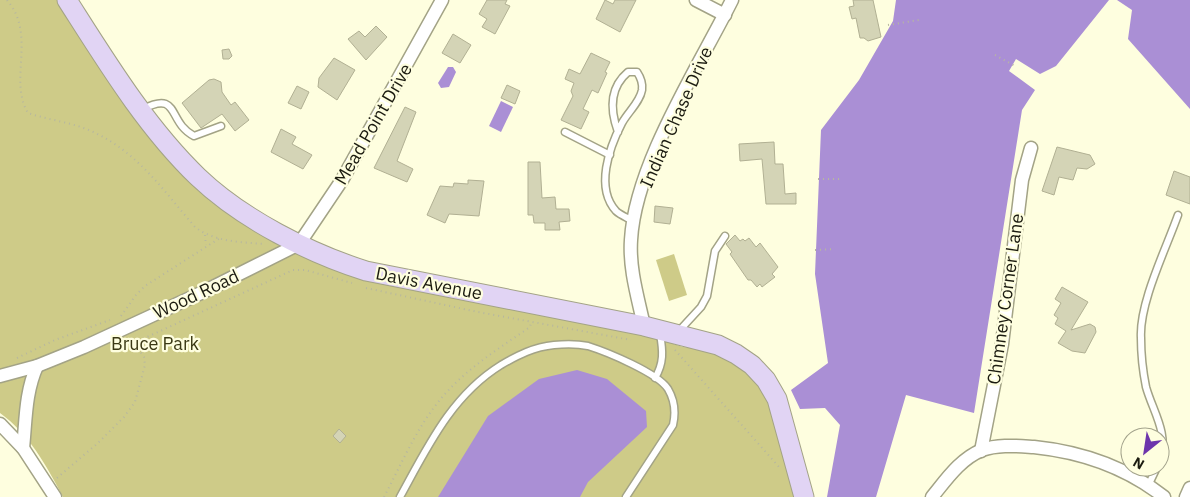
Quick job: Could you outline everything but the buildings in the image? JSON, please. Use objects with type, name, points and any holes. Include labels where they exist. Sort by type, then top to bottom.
[{"type":"main road","name":"Davis Avenue","points":[[67,0],[165,141],[199,177],[224,198],[299,244],[333,261],[366,271],[655,335],[718,346],[736,354],[752,365],[766,380],[777,399],[804,497]]},
{"type":"street","name":"Mead Point Drive","points":[[299,244],[342,180],[442,0]]},
{"type":"street","points":[[696,0],[724,15]]},
{"type":"street","name":"Indian Chase Drive","points":[[655,335],[631,256],[633,221],[653,158],[706,48],[732,0]]},
{"type":"street","name":"Chimney Corner Lane","points":[[981,451],[1002,344],[1022,180],[1031,148]]},
{"type":"street","name":"Wood Road","points":[[0,376],[37,366],[202,293],[299,244]]},
{"type":"street","points":[[23,448],[25,407],[31,380],[37,366]]},
{"type":"street","points":[[0,424],[23,448],[55,497]]},
{"type":"street","points":[[932,497],[952,473],[981,451],[1004,446],[1073,452],[1099,460],[1148,486],[1164,497]]},
{"type":"street","points":[[1186,497],[1190,488]]},
{"type":"lane","points":[[618,132],[611,109],[614,94],[621,77],[628,72],[637,72],[642,81],[642,92],[618,132],[610,155],[605,183],[607,197],[617,212],[633,221]]},
{"type":"lane","points":[[142,110],[156,102],[164,102],[170,106],[179,125],[194,136],[221,126]]},
{"type":"lane","points":[[565,132],[610,155]]},
{"type":"lane","points":[[1162,427],[1151,404],[1146,384],[1141,324],[1178,215]]},
{"type":"lane","points":[[655,378],[662,367],[655,335],[701,307],[707,296],[714,252],[725,236]]},
{"type":"lane","points":[[400,497],[430,441],[460,400],[477,383],[534,348],[554,345],[587,346],[631,363],[667,387],[674,401],[676,414],[667,435],[626,497]]},
{"type":"lane","points":[[1148,486],[1152,477]]},
{"type":"path","points":[[7,0],[18,18],[23,39],[21,78],[28,113],[90,131],[132,155],[145,167],[195,227],[205,235],[267,244]]},
{"type":"path","points":[[888,25],[919,20]]},
{"type":"path","points":[[995,55],[1015,66]]},
{"type":"path","points":[[818,180],[842,179]]},
{"type":"path","points":[[205,235],[206,246]]},
{"type":"path","points":[[16,359],[56,340],[120,318],[136,295],[145,286],[172,271],[220,238]]},
{"type":"path","points":[[815,250],[835,249]]},
{"type":"path","points":[[134,343],[293,270],[305,270],[353,284]]},
{"type":"path","points":[[362,286],[389,294],[478,312],[655,335],[670,345],[694,369],[783,475]]},
{"type":"path","points":[[57,478],[124,418],[135,402],[144,366],[144,357],[129,335]]},
{"type":"green space","name":"Bruce Park","points":[[0,0],[61,0],[158,143],[311,255],[636,332],[683,347],[704,349],[739,362],[769,397],[797,497],[63,497],[44,462],[29,441],[0,413]]},
{"type":"green space","points":[[674,254],[687,295],[669,301],[656,260]]},
{"type":"shaded area","points":[[896,0],[1109,0],[1056,66],[1040,74],[1016,59],[1009,71],[1035,90],[1022,110],[974,413],[906,395],[876,497],[827,497],[840,425],[825,408],[800,409],[791,390],[828,363],[815,274],[821,130],[859,80],[893,21]]},
{"type":"shaded area","points":[[1117,0],[1190,0],[1190,109],[1128,39],[1132,10]]},
{"type":"shaded area","points":[[448,67],[453,67],[456,72],[449,87],[441,88],[438,83]]},
{"type":"shaded area","points":[[501,101],[513,107],[501,132],[489,126]]},
{"type":"shaded area","points":[[577,370],[607,379],[646,411],[647,427],[588,482],[580,497],[438,497],[488,416],[539,379]]}]
